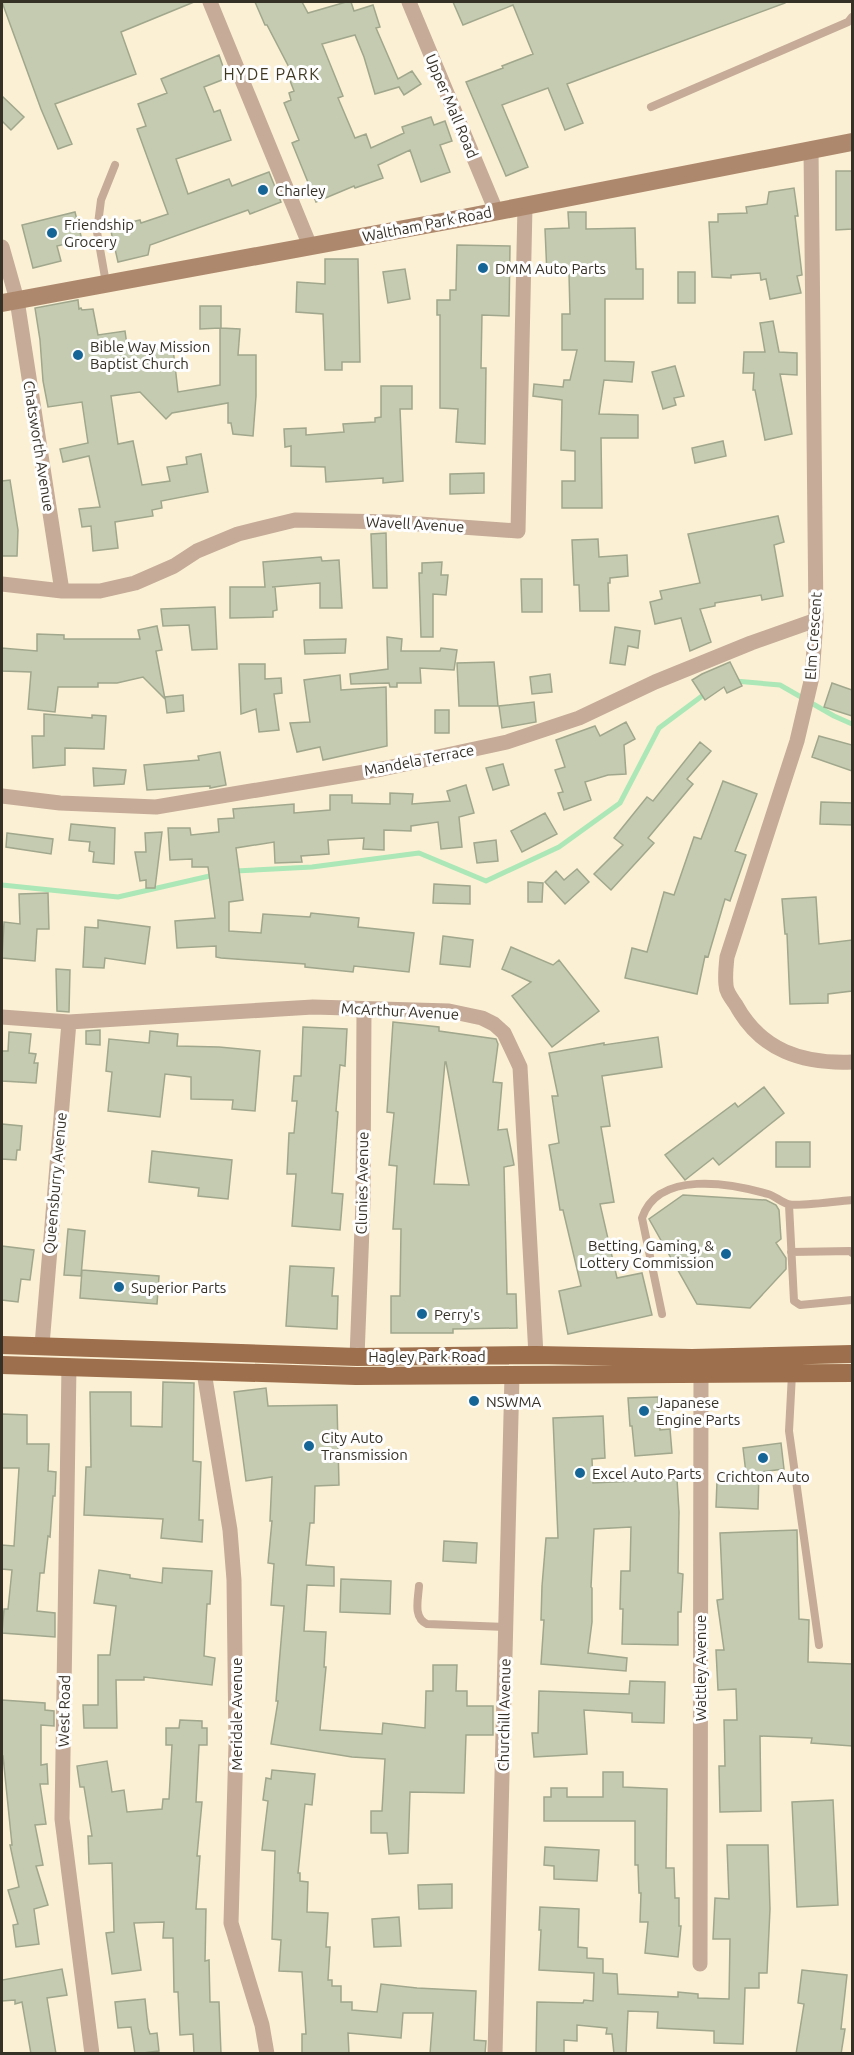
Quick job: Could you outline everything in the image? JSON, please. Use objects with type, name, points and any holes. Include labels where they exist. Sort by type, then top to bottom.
[{"type":"main road","name":"Waltham Park Road","points":[[9,302],[525,206],[852,142]]},
{"type":"main road","name":"Hagley Park Road","points":[[2,1345],[357,1357],[536,1355],[692,1358],[852,1354]]},
{"type":"main road","name":"Hagley Park Road","points":[[2,1365],[356,1376],[852,1373]]},
{"type":"street","points":[[210,2],[310,246]]},
{"type":"street","name":"Upper Mall Road","points":[[409,2],[496,211]]},
{"type":"street","name":"Elm Crescent","points":[[811,149],[816,620],[812,677],[797,741],[727,957],[725,987],[743,1019],[767,1042],[796,1057],[827,1063],[852,1062]]},
{"type":"street","name":"Wavell Avenue","points":[[2,584],[62,591],[100,591],[135,583],[174,566],[197,551],[238,534],[295,520],[392,522],[518,531],[525,206]]},
{"type":"street","name":"Chatsworth Avenue","points":[[2,247],[9,302],[62,591]]},
{"type":"street","name":"Mandela Terrace","points":[[2,795],[60,803],[156,807],[382,769],[507,742],[579,718],[655,682],[751,643],[816,620]]},
{"type":"street","name":"McArthur Avenue","points":[[2,1017],[69,1022],[314,1007],[449,1011],[482,1018],[494,1024],[504,1033],[520,1067],[536,1355]]},
{"type":"street","name":"Clunies Avenue","points":[[357,1357],[363,1202],[364,1009]]},
{"type":"street","name":"Queensburry Avenue","points":[[42,1345],[69,1022]]},
{"type":"street","name":"West Road","points":[[69,1366],[62,1819],[92,2054]]},
{"type":"street","name":"Meridale Avenue","points":[[204,1371],[229,1520],[234,1580],[236,1733],[231,1923],[262,2025],[267,2054]]},
{"type":"street","name":"Wattley Avenue","points":[[700,1964],[701,1373]]},
{"type":"street","name":"Churchill Avenue","points":[[495,2054],[512,1376]]},
{"type":"lane","points":[[651,107],[848,22],[852,17]]},
{"type":"lane","points":[[106,283],[97,232],[100,200],[115,165]]},
{"type":"lane","points":[[662,1314],[642,1218],[646,1206],[662,1191],[685,1183],[738,1187],[771,1195],[789,1205],[852,1200]]},
{"type":"lane","points":[[789,1205],[794,1301],[796,1303],[852,1300]]},
{"type":"lane","points":[[792,1252],[850,1251],[852,1253]]},
{"type":"lane","points":[[792,1374],[789,1431],[819,1645]]},
{"type":"lane","points":[[418,1586],[418,1616],[427,1624],[506,1627]]},
{"type":"building","points":[[2,2],[194,2],[121,32],[136,74],[55,104],[72,144],[58,149]]},
{"type":"building","points":[[255,2],[302,2],[308,13],[346,2],[351,2],[354,11],[373,5],[380,27],[376,28],[398,79],[412,71],[421,84],[404,95],[399,87],[375,94],[355,35],[322,44],[343,96],[338,98],[355,138],[366,134],[371,148],[404,133],[402,127],[431,117],[434,125],[445,121],[452,141],[440,145],[450,172],[421,182],[410,150],[378,165],[383,178],[355,188],[354,186],[316,202],[292,143],[299,140],[284,103],[291,100],[289,93],[294,91],[289,78],[294,77]]},
{"type":"building","points":[[453,2],[785,3],[567,84],[583,123],[565,130],[548,88],[502,105],[528,167],[506,176],[466,82],[533,54],[513,5],[463,25]]},
{"type":"building","points":[[219,55],[227,78],[204,87],[214,112],[220,110],[231,140],[176,159],[188,194],[229,179],[232,186],[269,172],[281,202],[250,214],[248,210],[150,245],[148,255],[118,262],[110,227],[140,220],[141,223],[168,214],[137,129],[146,126],[138,104],[167,93],[161,79]]},
{"type":"building","points":[[2,96],[24,117],[11,130],[2,121]]},
{"type":"building","points":[[836,171],[852,171],[852,229],[836,230]]},
{"type":"building","points":[[794,188],[802,275],[797,276],[801,293],[770,299],[766,279],[761,280],[760,273],[731,275],[731,278],[712,277],[709,222],[718,222],[718,214],[747,213],[746,207],[767,204],[769,192]]},
{"type":"building","name":"Friendship Grocery","points":[[75,212],[82,240],[57,246],[61,261],[33,268],[22,225]]},
{"type":"building","points":[[568,212],[586,212],[586,229],[635,228],[636,269],[643,269],[643,299],[605,299],[605,361],[634,362],[632,382],[604,380],[599,414],[638,415],[638,438],[601,438],[602,508],[562,508],[562,481],[575,481],[575,451],[561,450],[562,400],[533,396],[534,384],[563,387],[564,380],[570,380],[577,350],[562,350],[562,314],[570,314],[569,274],[547,275],[545,229],[569,228]]},
{"type":"building","points":[[457,245],[510,246],[509,316],[482,315],[481,368],[486,368],[485,444],[456,442],[458,409],[440,408],[440,315],[437,315],[437,300],[450,300],[450,290],[456,290]]},
{"type":"building","points":[[325,259],[358,259],[360,362],[342,362],[342,370],[325,370],[323,314],[296,312],[297,282],[325,284]]},
{"type":"building","points":[[405,269],[410,299],[388,303],[383,272]]},
{"type":"building","points":[[678,272],[695,272],[695,303],[678,303]]},
{"type":"building","points":[[78,300],[79,309],[93,309],[98,335],[125,331],[128,352],[173,348],[178,392],[220,385],[220,328],[200,329],[200,306],[221,306],[221,328],[240,329],[238,355],[256,355],[253,436],[233,434],[231,423],[228,423],[228,403],[172,413],[166,419],[140,392],[111,396],[118,444],[133,441],[142,485],[170,481],[167,467],[187,464],[186,457],[201,454],[208,492],[161,501],[162,508],[152,510],[153,516],[115,522],[118,548],[93,551],[91,526],[82,527],[79,509],[100,507],[89,456],[63,462],[60,449],[88,443],[82,402],[48,407],[35,308]]},
{"type":"building","points":[[773,321],[779,352],[797,353],[797,375],[780,374],[792,434],[765,440],[755,390],[753,390],[754,373],[743,373],[744,352],[765,352],[760,323]]},
{"type":"building","points":[[675,366],[684,396],[674,398],[676,405],[663,409],[652,372]]},
{"type":"building","points":[[381,386],[412,386],[412,409],[400,409],[403,481],[383,483],[383,478],[326,482],[325,467],[291,466],[291,446],[285,447],[284,429],[306,428],[306,435],[344,432],[343,424],[375,422],[375,418],[381,417]]},
{"type":"building","points":[[723,441],[726,456],[695,463],[692,448]]},
{"type":"building","points":[[484,473],[484,493],[450,494],[450,474]]},
{"type":"building","points":[[10,480],[18,530],[17,556],[2,556],[2,481]]},
{"type":"building","points":[[778,516],[784,542],[774,545],[783,596],[762,600],[761,595],[715,603],[715,606],[700,609],[711,642],[690,651],[681,618],[655,624],[650,602],[662,599],[660,591],[700,583],[688,534]]},
{"type":"building","points":[[386,533],[387,588],[373,588],[371,534]]},
{"type":"building","points":[[598,539],[599,557],[627,555],[628,576],[610,578],[610,583],[608,583],[609,611],[580,611],[579,585],[574,585],[572,540]]},
{"type":"building","points":[[321,557],[322,561],[339,560],[342,608],[320,608],[320,583],[272,587],[275,587],[277,610],[273,611],[273,617],[230,618],[230,587],[265,587],[263,562]]},
{"type":"building","points":[[442,562],[441,575],[448,575],[446,595],[433,594],[433,637],[421,637],[419,573],[422,573],[422,563]]},
{"type":"building","points":[[521,579],[542,579],[542,612],[522,612]]},
{"type":"building","points":[[215,607],[217,649],[192,650],[189,625],[163,626],[161,609]]},
{"type":"building","points":[[157,626],[162,650],[156,651],[165,699],[143,677],[117,683],[98,683],[98,687],[58,687],[55,712],[28,709],[31,672],[2,671],[2,648],[37,651],[37,634],[64,635],[64,639],[140,639],[138,630]]},
{"type":"building","points":[[615,627],[640,631],[638,648],[628,646],[625,665],[610,663]]},
{"type":"building","points":[[387,637],[402,639],[401,651],[440,651],[441,648],[457,650],[454,670],[420,668],[421,683],[397,683],[397,687],[390,687],[389,683],[351,684],[350,674],[388,669]]},
{"type":"building","points":[[346,639],[345,653],[305,654],[304,640]]},
{"type":"building","points":[[494,662],[498,706],[459,706],[457,663]]},
{"type":"building","points":[[730,662],[742,686],[727,693],[724,687],[705,700],[692,680]]},
{"type":"building","points":[[239,664],[265,664],[265,679],[281,678],[282,693],[274,694],[279,730],[259,732],[256,709],[241,714]]},
{"type":"building","points":[[550,674],[552,692],[532,694],[530,677]]},
{"type":"building","points":[[340,675],[341,690],[386,687],[387,746],[323,760],[320,747],[297,752],[290,723],[310,722],[304,680]]},
{"type":"building","points":[[832,683],[852,690],[852,716],[824,707]]},
{"type":"building","points":[[183,695],[184,711],[167,713],[165,697]]},
{"type":"building","points":[[534,702],[536,722],[502,728],[499,706]]},
{"type":"building","points":[[435,710],[449,710],[449,733],[435,733]]},
{"type":"building","points":[[44,714],[92,718],[92,715],[106,716],[104,749],[65,748],[65,765],[33,768],[32,736],[44,736]]},
{"type":"building","points":[[626,722],[635,739],[624,745],[626,774],[608,775],[585,782],[591,800],[564,810],[558,793],[563,792],[555,770],[565,767],[556,740],[595,726],[600,736]]},
{"type":"building","points":[[819,736],[852,745],[852,771],[812,757]]},
{"type":"building","points":[[700,742],[711,751],[687,779],[693,784],[648,838],[654,843],[611,890],[594,874],[623,845],[614,838],[647,797],[653,801]]},
{"type":"building","points":[[220,752],[226,785],[210,788],[210,786],[147,790],[144,765],[199,760],[198,756]]},
{"type":"building","points":[[503,764],[509,785],[493,790],[486,768]]},
{"type":"building","points":[[93,768],[126,770],[124,784],[94,786]]},
{"type":"building","points":[[723,781],[757,794],[735,851],[746,855],[730,901],[725,899],[708,957],[705,956],[697,994],[625,978],[632,948],[647,952],[664,892],[674,895],[694,837],[701,839]]},
{"type":"building","points":[[466,785],[474,813],[459,817],[462,847],[441,849],[438,822],[411,826],[411,831],[384,830],[384,850],[363,849],[364,838],[328,840],[329,854],[301,856],[302,862],[275,863],[274,842],[236,848],[243,900],[229,902],[229,931],[261,933],[263,914],[310,917],[311,913],[359,918],[358,927],[414,933],[409,972],[354,966],[353,972],[305,967],[305,964],[221,958],[216,957],[216,946],[177,948],[175,921],[215,918],[208,867],[192,867],[192,859],[170,860],[168,828],[190,828],[191,835],[219,832],[218,819],[234,818],[233,809],[294,804],[294,813],[330,810],[330,795],[352,795],[352,803],[390,804],[390,793],[413,794],[412,804],[450,801],[447,791]]},
{"type":"building","points":[[821,802],[852,803],[852,825],[820,824]]},
{"type":"building","points":[[545,813],[557,834],[522,852],[511,831]]},
{"type":"building","points":[[71,824],[115,828],[114,864],[93,862],[94,852],[89,851],[90,842],[69,840]]},
{"type":"building","points":[[162,832],[155,888],[146,888],[146,880],[140,881],[135,852],[146,852],[145,833]]},
{"type":"building","points":[[7,833],[53,839],[51,854],[6,847]]},
{"type":"building","points":[[496,840],[498,861],[477,863],[474,843]]},
{"type":"building","points":[[577,869],[589,882],[565,904],[545,882],[556,871],[564,880]]},
{"type":"building","points":[[528,882],[543,883],[542,902],[528,902]]},
{"type":"building","points":[[434,884],[470,886],[470,904],[433,903]]},
{"type":"building","points":[[48,893],[49,929],[37,929],[35,961],[2,958],[4,922],[20,924],[19,894]]},
{"type":"building","points":[[816,897],[819,944],[852,940],[852,991],[828,994],[828,1003],[790,1004],[787,934],[785,934],[782,899]]},
{"type":"building","points":[[98,920],[150,927],[145,964],[105,958],[104,968],[83,967],[85,927],[98,928]]},
{"type":"building","points":[[443,936],[473,940],[470,967],[440,964]]},
{"type":"building","points":[[511,947],[553,965],[559,960],[599,1011],[552,1047],[512,996],[531,982],[502,969]]},
{"type":"building","points":[[56,969],[70,970],[69,1012],[57,1011]]},
{"type":"building","points":[[393,1022],[439,1027],[439,1031],[496,1039],[498,1044],[493,1082],[502,1083],[498,1130],[507,1129],[514,1165],[504,1167],[507,1294],[516,1294],[517,1328],[453,1329],[453,1333],[391,1333],[391,1296],[400,1296],[401,1229],[393,1229],[397,1166],[389,1165],[394,1113],[387,1112]],"holes":[[[446,1062],[469,1185],[434,1184]]]},
{"type":"building","points":[[303,1027],[347,1029],[345,1066],[340,1065],[332,1193],[343,1194],[340,1230],[292,1226],[296,1174],[287,1174],[289,1133],[294,1133],[297,1101],[292,1101],[294,1076],[301,1076]]},
{"type":"building","points":[[100,1030],[100,1045],[86,1044],[86,1031]]},
{"type":"building","points":[[150,1031],[178,1034],[177,1046],[260,1051],[255,1111],[232,1109],[233,1100],[191,1099],[191,1077],[165,1074],[160,1117],[108,1111],[112,1072],[106,1071],[109,1039],[149,1043]]},
{"type":"building","points":[[9,1032],[31,1034],[29,1053],[36,1054],[34,1063],[38,1063],[36,1083],[2,1081],[2,1051],[8,1051]]},
{"type":"building","points":[[658,1037],[662,1067],[602,1076],[610,1126],[601,1127],[614,1202],[600,1204],[617,1278],[642,1273],[652,1315],[568,1334],[559,1291],[581,1286],[563,1210],[560,1210],[549,1145],[559,1143],[552,1096],[558,1096],[549,1053],[604,1043],[604,1045]]},
{"type":"building","points":[[764,1087],[784,1113],[719,1165],[713,1158],[685,1180],[665,1155],[735,1103],[738,1107]]},
{"type":"building","points":[[2,1124],[22,1126],[20,1150],[17,1150],[16,1160],[2,1159]]},
{"type":"building","points":[[776,1142],[810,1142],[810,1167],[776,1167]]},
{"type":"building","points":[[152,1151],[232,1160],[228,1199],[198,1196],[199,1188],[149,1182]]},
{"type":"building","name":"Betting, Gaming, & Lottery Commission","points":[[683,1195],[766,1200],[776,1205],[779,1210],[781,1239],[776,1243],[786,1258],[786,1269],[750,1308],[697,1304],[649,1219]]},
{"type":"building","points":[[68,1229],[85,1231],[81,1276],[64,1275]]},
{"type":"building","points":[[2,1246],[34,1250],[30,1280],[21,1279],[18,1302],[2,1300]]},
{"type":"building","points":[[290,1266],[334,1268],[332,1296],[338,1296],[337,1329],[286,1326]]},
{"type":"building","name":"Superior Parts","points":[[82,1270],[159,1276],[157,1304],[80,1298]]},
{"type":"building","points":[[163,1382],[194,1383],[193,1461],[201,1462],[199,1520],[203,1520],[202,1542],[161,1538],[163,1519],[84,1515],[86,1467],[91,1467],[90,1392],[131,1392],[131,1426],[162,1427]]},
{"type":"building","points":[[266,1388],[268,1406],[337,1405],[339,1485],[315,1486],[314,1523],[310,1523],[306,1565],[334,1567],[334,1586],[307,1585],[304,1631],[326,1632],[324,1667],[326,1667],[320,1730],[382,1734],[383,1723],[425,1728],[426,1691],[433,1691],[433,1665],[457,1665],[456,1691],[467,1691],[467,1706],[493,1706],[493,1735],[466,1735],[464,1793],[410,1792],[408,1853],[389,1854],[387,1833],[371,1833],[371,1811],[382,1811],[385,1759],[352,1757],[271,1744],[278,1701],[276,1701],[284,1606],[271,1605],[274,1564],[268,1563],[272,1521],[270,1521],[272,1477],[246,1481],[234,1392]]},
{"type":"building","points":[[658,1397],[660,1430],[670,1429],[672,1453],[635,1456],[628,1398]]},
{"type":"building","points":[[2,1414],[27,1415],[27,1444],[49,1444],[48,1471],[56,1472],[50,1537],[48,1536],[44,1573],[40,1573],[37,1611],[55,1613],[55,1637],[2,1633],[4,1609],[8,1609],[12,1570],[2,1569],[2,1545],[14,1546],[19,1468],[2,1468]]},
{"type":"building","points":[[603,1416],[605,1458],[592,1459],[593,1483],[677,1479],[678,1573],[683,1574],[681,1612],[678,1612],[678,1645],[622,1644],[621,1571],[630,1571],[631,1527],[594,1529],[592,1622],[588,1653],[627,1658],[626,1671],[541,1664],[544,1620],[541,1620],[542,1586],[546,1538],[558,1538],[553,1418]]},
{"type":"building","points":[[781,1443],[784,1469],[759,1472],[758,1509],[716,1507],[717,1481],[747,1482],[743,1448]]},
{"type":"building","points":[[797,1530],[799,1619],[809,1620],[808,1662],[852,1664],[852,1746],[811,1743],[812,1738],[760,1736],[761,1811],[720,1812],[719,1766],[725,1766],[724,1720],[737,1720],[736,1689],[718,1690],[716,1650],[724,1650],[717,1600],[723,1599],[720,1533]]},
{"type":"building","points":[[444,1541],[477,1543],[476,1563],[443,1561]]},
{"type":"building","points":[[163,1568],[212,1571],[210,1604],[207,1604],[204,1656],[215,1658],[212,1685],[144,1677],[144,1680],[116,1680],[117,1728],[84,1728],[83,1705],[98,1705],[98,1655],[110,1655],[116,1606],[94,1603],[99,1570],[162,1583]]},
{"type":"building","points":[[341,1579],[391,1581],[390,1614],[340,1612]]},
{"type":"building","points":[[630,1681],[665,1682],[664,1723],[632,1722],[632,1713],[584,1710],[587,1754],[534,1757],[532,1733],[538,1733],[539,1691],[629,1694]]},
{"type":"building","points":[[2,1700],[45,1703],[45,1710],[54,1711],[54,1726],[41,1725],[41,1765],[47,1764],[48,1784],[40,1784],[46,1824],[35,1825],[43,1865],[36,1866],[48,1905],[34,1909],[39,1944],[16,1947],[13,1925],[18,1924],[8,1890],[19,1887],[10,1845],[12,1845],[2,1756]]},
{"type":"building","points":[[180,1720],[202,1721],[202,1728],[207,1728],[207,1745],[199,1745],[196,1802],[202,1802],[197,1856],[200,1856],[196,1909],[206,1909],[205,1961],[209,1960],[210,2002],[219,2002],[221,2054],[194,2054],[193,2034],[180,2035],[178,1992],[174,1992],[173,1938],[163,1938],[164,1922],[134,1923],[141,1970],[112,1974],[106,1933],[114,1932],[112,1863],[89,1864],[88,1836],[92,1836],[84,1787],[80,1787],[77,1766],[107,1761],[112,1792],[124,1790],[127,1812],[162,1809],[163,1799],[169,1799],[172,1745],[166,1745],[166,1728],[179,1728]]},
{"type":"building","points":[[272,1770],[315,1774],[312,1805],[305,1804],[298,1873],[300,1873],[300,1881],[308,1882],[307,1912],[328,1913],[326,1947],[330,1947],[328,1980],[332,1980],[332,1986],[341,1986],[341,2002],[352,2002],[352,2010],[377,2012],[381,1984],[476,1991],[474,2040],[486,2041],[485,2054],[430,2054],[433,2013],[403,2013],[401,2038],[348,2033],[349,2054],[302,2054],[302,2034],[306,2034],[302,1972],[279,1971],[281,1940],[272,1939],[275,1851],[262,1850],[268,1801],[263,1800],[266,1778],[271,1779]]},
{"type":"building","points":[[603,1772],[623,1772],[623,1787],[667,1789],[666,1868],[674,1868],[675,1898],[679,1898],[679,1926],[681,1926],[678,1957],[645,1953],[648,1922],[640,1922],[641,1893],[639,1893],[638,1865],[635,1865],[635,1821],[544,1821],[544,1797],[551,1797],[551,1788],[567,1788],[567,1797],[603,1797]]},
{"type":"building","points":[[833,1800],[838,1905],[797,1907],[792,1802]]},
{"type":"building","points":[[727,1845],[768,1845],[770,1909],[767,1973],[759,1973],[759,1988],[745,1988],[743,2044],[714,2043],[714,2031],[657,2028],[658,2012],[628,2011],[626,2054],[614,2054],[612,2034],[606,2034],[607,2028],[577,2025],[577,2041],[564,2040],[564,2054],[536,2054],[537,2002],[583,2003],[584,2000],[593,2001],[594,1973],[539,1970],[540,1907],[579,1909],[578,1947],[587,1948],[587,1958],[603,1959],[603,1973],[617,1974],[618,1994],[678,1997],[678,1992],[698,1994],[698,1998],[729,1999],[730,1939],[713,1939],[715,1898],[729,1899]]},
{"type":"building","points":[[545,1847],[599,1850],[597,1881],[554,1879],[554,1866],[544,1865]]},
{"type":"building","points":[[452,1884],[452,1908],[419,1909],[418,1885]]},
{"type":"building","points":[[399,1917],[401,1946],[374,1947],[372,1919]]},
{"type":"building","points":[[62,1969],[67,1995],[47,1998],[56,2054],[31,2054],[22,2002],[15,2004],[15,2000],[2,2001],[2,1980]]},
{"type":"building","points":[[802,1970],[847,1975],[841,2029],[845,2029],[841,2054],[796,2054],[804,2004],[798,2003]]},
{"type":"building","points":[[145,1999],[148,2028],[150,2034],[157,2033],[159,2051],[135,2054],[131,2027],[118,2028],[115,2002]]},
{"type":"waterway","points":[[735,681],[780,685],[852,724]]},
{"type":"waterway","points":[[235,871],[312,867],[419,853],[486,881],[559,847],[620,803],[659,728],[706,693]]},
{"type":"waterway","points":[[2,885],[118,897],[214,875]]},
{"type":"place","name":"Charley","points":[[263,190]]},
{"type":"place","name":"Friendship Grocery","points":[[52,233]]},
{"type":"place","name":"DMM Auto Parts","points":[[483,268]]},
{"type":"place","name":"Bible Way Mission Baptist Church","points":[[78,355]]},
{"type":"place","name":"Betting, Gaming, & Lottery Commission","points":[[726,1254]]},
{"type":"place","name":"Superior Parts","points":[[119,1287]]},
{"type":"place","name":"Perry's","points":[[422,1314]]},
{"type":"place","name":"NSWMA","points":[[474,1401]]},
{"type":"place","name":"Japanese Engine Parts","points":[[644,1411]]},
{"type":"place","name":"City Auto Transmission","points":[[309,1446]]},
{"type":"place","name":"Crichton Auto","points":[[763,1458]]},
{"type":"place","name":"Excel Auto Parts","points":[[580,1473]]},
{"type":"district","name":"HYDE PARK","points":[[272,74]]}]
